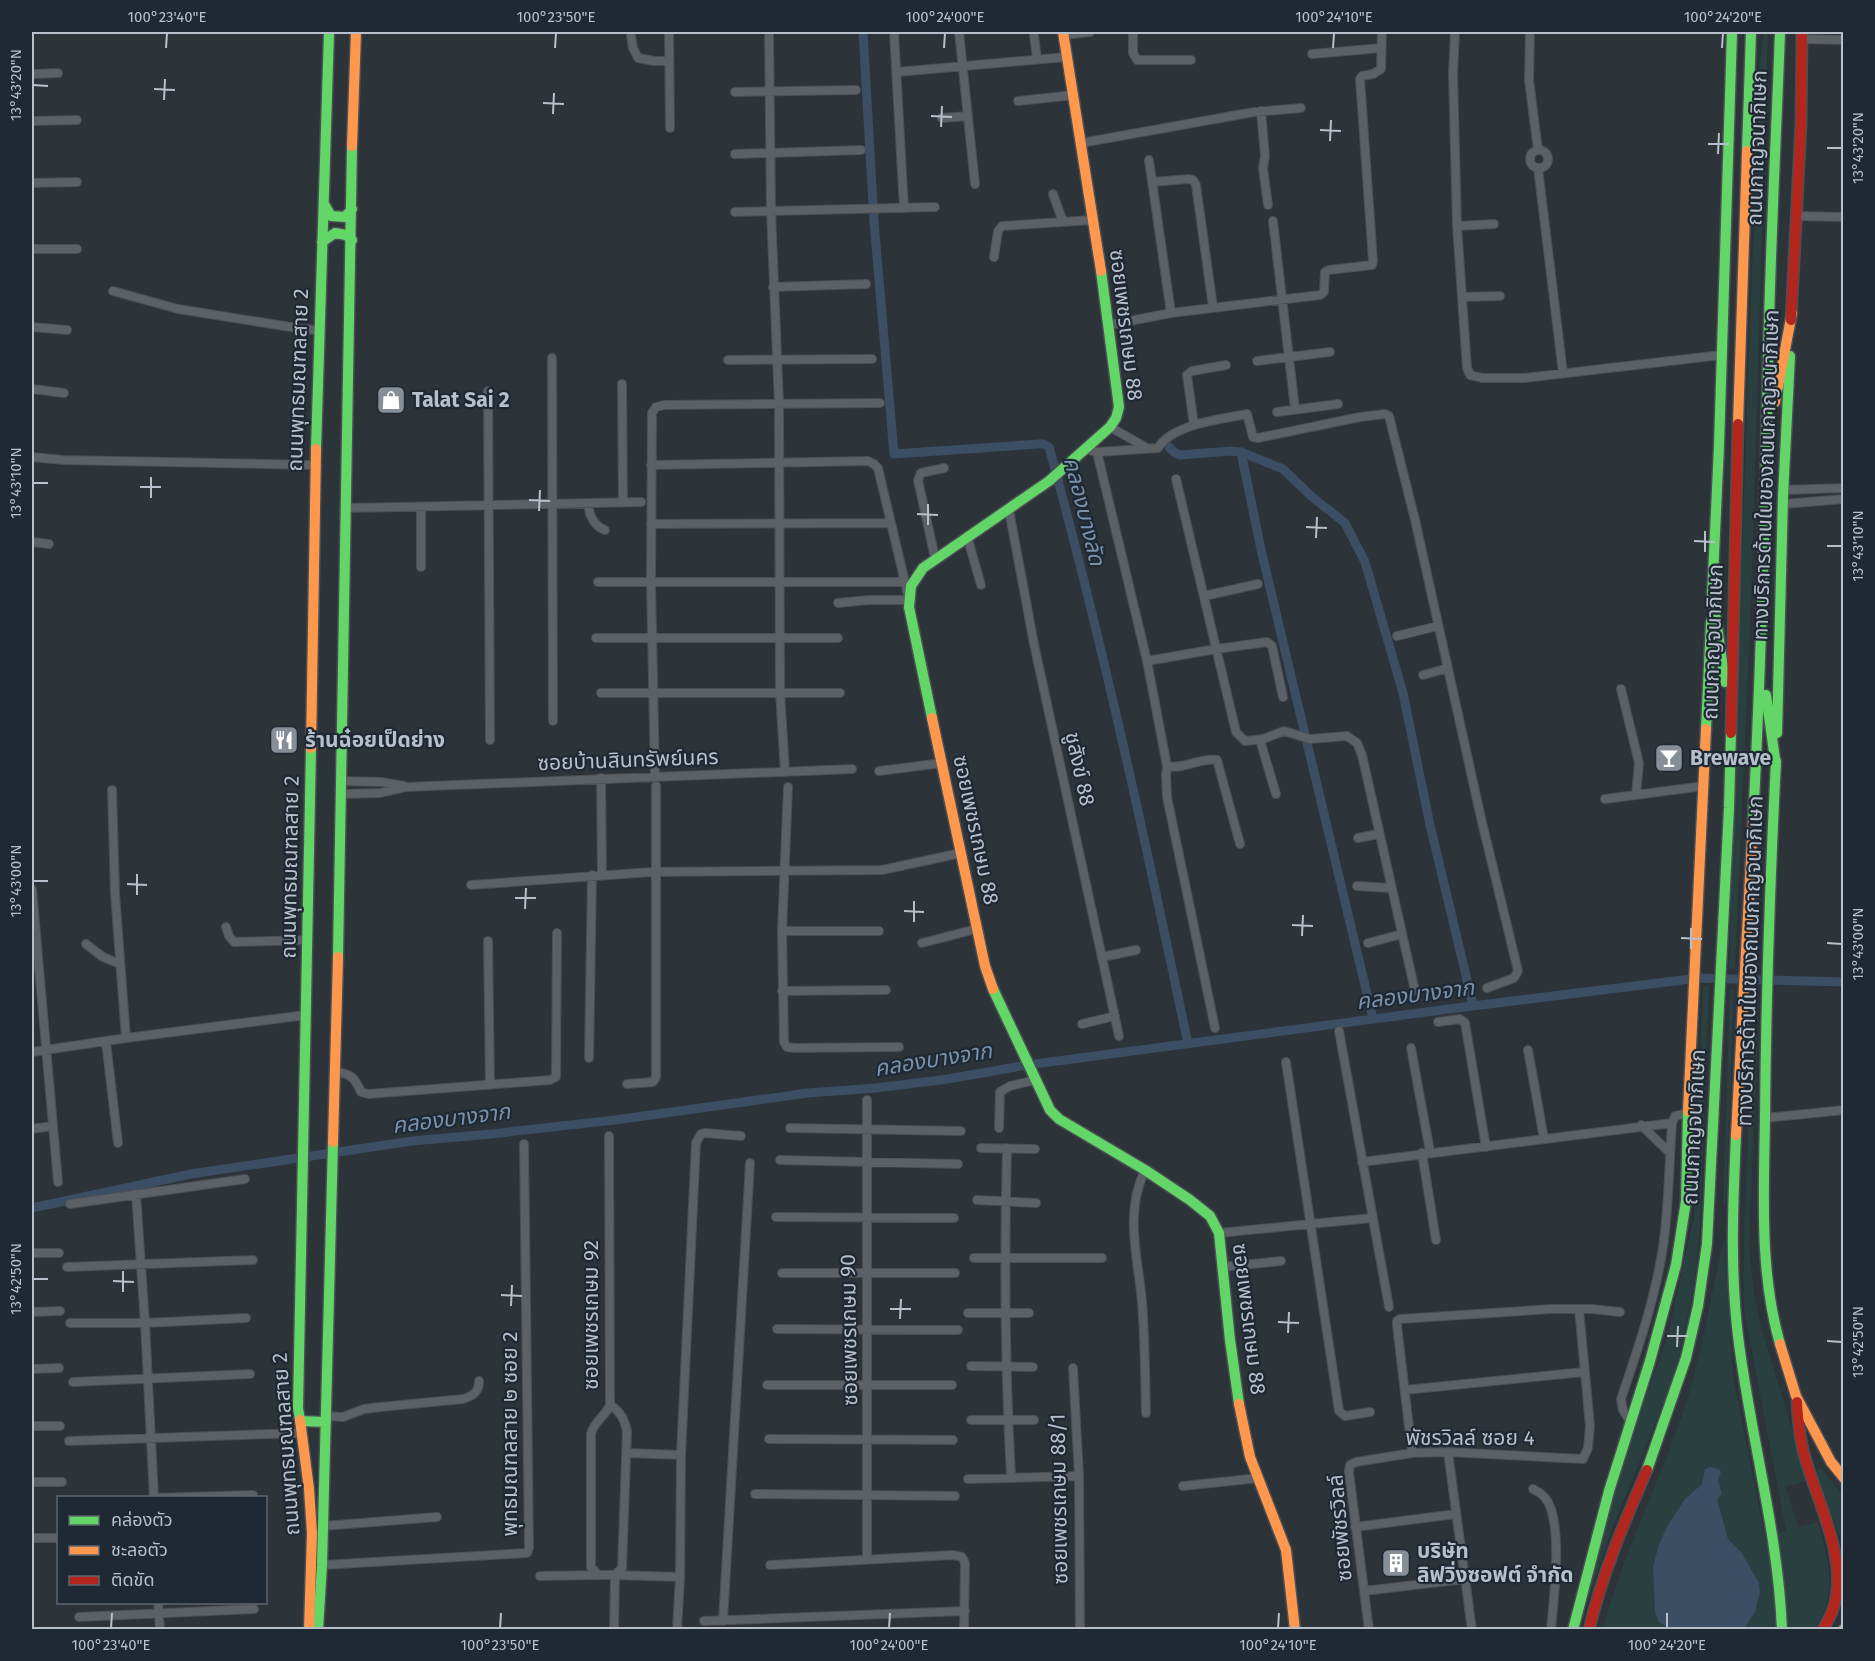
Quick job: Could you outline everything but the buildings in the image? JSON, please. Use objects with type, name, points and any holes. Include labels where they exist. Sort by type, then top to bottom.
[{"type":"main road","name":"ถนนพุทธมณฑลสาย 2","points":[[309,1629],[313,1562],[312,1533],[309,1489],[301,1433],[298,1371],[308,940],[315,465],[329,32]]},
{"type":"main road","name":"ถนนพุทธมณฑลสาย 2","points":[[318,1629],[322,1564],[342,781],[352,140],[356,32]]},
{"type":"main road","points":[[1573,1629],[1606,1501],[1650,1361],[1676,1265],[1686,1201],[1688,1113],[1719,446],[1732,32]]},
{"type":"main road","name":"ถนนกาญจนาภิเษก","points":[[1589,1629],[1597,1596],[1616,1542],[1648,1467],[1686,1358],[1698,1306],[1708,1233],[1729,808],[1739,366],[1751,32]]},
{"type":"main road","name":"ถนนกาญจนาภิเษก","points":[[1780,32],[1768,363],[1768,440],[1761,662],[1731,1233],[1736,1322],[1743,1371],[1772,1519],[1782,1629]]},
{"type":"main road","name":"ซอยเพชรเกษม 88","points":[[1063,33],[1109,325],[1119,407],[1110,427],[1062,470],[1009,510],[935,558],[915,577],[910,586],[909,598],[976,929],[991,986],[1033,1076],[1050,1110],[1059,1119],[1145,1170],[1190,1200],[1210,1216],[1219,1233],[1234,1371],[1242,1421],[1248,1447],[1271,1506],[1289,1563],[1294,1629]]},
{"type":"main road","name":"ทางบริการด้านในของถนนกาญจนาภิเษก","points":[[1802,35],[1797,216],[1783,490],[1776,766],[1768,920],[1764,1225],[1768,1293],[1775,1326],[1796,1396],[1831,1462],[1844,1478]]},
{"type":"main road","points":[[324,204],[331,216],[340,218],[348,215],[352,209]]},
{"type":"main road","points":[[321,242],[335,233],[352,240]]},
{"type":"main road","points":[[1768,440],[1792,313]]},
{"type":"main road","points":[[1712,592],[1730,724]]},
{"type":"main road","points":[[1761,662],[1776,766]]},
{"type":"main road","points":[[1796,1396],[1800,1439],[1834,1555],[1837,1579],[1835,1600],[1823,1629]]},
{"type":"main road","points":[[300,1421],[326,1419]]},
{"type":"street","points":[[669,32],[670,128]]},
{"type":"street","points":[[769,32],[773,287],[779,404],[780,692],[785,772]]},
{"type":"street","points":[[894,32],[904,208]]},
{"type":"street","points":[[959,32],[975,184]]},
{"type":"street","points":[[1063,33],[1090,32]]},
{"type":"street","points":[[1133,32],[1133,53],[1137,60],[1191,60]]},
{"type":"street","points":[[1109,325],[1213,307],[1320,295],[1324,292],[1324,277],[1329,270],[1372,265],[1360,79],[1362,76],[1373,74],[1381,69],[1382,32]]},
{"type":"street","points":[[1455,32],[1453,85],[1457,226],[1467,368],[1470,375],[1482,378],[1524,378],[1721,355]]},
{"type":"street","points":[[1530,32],[1529,80],[1538,150]]},
{"type":"street","points":[[1034,35],[1037,59]]},
{"type":"street","points":[[1802,35],[1844,40]]},
{"type":"street","points":[[631,36],[638,58],[669,61]]},
{"type":"street","points":[[1312,54],[1381,48]]},
{"type":"street","points":[[897,72],[1066,57]]},
{"type":"street","points":[[32,74],[58,73]]},
{"type":"street","points":[[735,92],[856,90]]},
{"type":"street","points":[[1018,101],[1074,95]]},
{"type":"street","points":[[1081,143],[1261,111],[1301,108]]},
{"type":"street","points":[[1261,111],[1265,156],[1263,168],[1268,205]]},
{"type":"street","points":[[942,118],[968,116]]},
{"type":"street","points":[[32,121],[77,120]]},
{"type":"street","points":[[735,154],[861,150]]},
{"type":"street","points":[[1538,150],[1545,151],[1549,160],[1544,167],[1538,168],[1533,166],[1530,160],[1531,154],[1538,150]]},
{"type":"street","points":[[1149,160],[1171,313]]},
{"type":"street","points":[[1538,168],[1563,373]]},
{"type":"street","points":[[1152,182],[1188,179],[1193,180],[1196,185],[1213,307]]},
{"type":"street","points":[[32,183],[77,182]]},
{"type":"street","points":[[1053,194],[1063,222]]},
{"type":"street","points":[[735,212],[935,207]]},
{"type":"street","points":[[1797,216],[1844,217]]},
{"type":"street","points":[[994,257],[998,231],[1002,226],[1092,220]]},
{"type":"street","points":[[1273,220],[1295,409]]},
{"type":"street","points":[[1457,226],[1494,224]]},
{"type":"street","points":[[32,249],[77,249]]},
{"type":"street","points":[[773,287],[866,284]]},
{"type":"street","points":[[113,291],[178,309],[319,330]]},
{"type":"street","points":[[1462,297],[1500,297]]},
{"type":"street","points":[[32,327],[67,330]]},
{"type":"street","points":[[1257,361],[1330,352]]},
{"type":"street","points":[[552,358],[553,721]]},
{"type":"street","points":[[728,360],[872,359]]},
{"type":"street","points":[[1194,425],[1187,375],[1192,371],[1227,365]]},
{"type":"street","points":[[622,384],[623,503]]},
{"type":"street","points":[[32,390],[64,393]]},
{"type":"street","points":[[488,391],[490,740]]},
{"type":"street","points":[[627,1084],[652,1082],[656,1077],[657,872],[651,583],[652,413],[656,407],[664,405],[880,403]]},
{"type":"street","points":[[1277,412],[1338,404]]},
{"type":"street","points":[[1085,450],[1097,452],[1158,448],[1170,436],[1194,425],[1247,414],[1253,437],[1258,438],[1360,417],[1385,414],[1389,416],[1416,524],[1518,971],[1514,978],[1487,988]]},
{"type":"street","points":[[1110,427],[1147,448]]},
{"type":"street","points":[[1097,452],[1147,661],[1167,766],[1167,797],[1215,1028]]},
{"type":"street","points":[[32,457],[63,460],[315,465]]},
{"type":"street","points":[[651,465],[868,461],[874,464],[878,468],[909,598],[838,603]]},
{"type":"street","points":[[935,558],[918,480],[921,473],[944,468]]},
{"type":"street","points":[[1176,478],[1236,732],[1245,741],[1260,740],[1284,731],[1307,739],[1347,736],[1357,743],[1362,755],[1415,991]]},
{"type":"street","points":[[1783,490],[1844,488]]},
{"type":"street","points":[[1783,504],[1844,499]]},
{"type":"street","points":[[347,508],[640,502]]},
{"type":"street","points":[[588,504],[591,517],[599,527],[605,530]]},
{"type":"street","points":[[421,507],[421,567]]},
{"type":"street","name":"ชูสังข์ 88","points":[[1009,510],[1034,644],[1119,1036]]},
{"type":"street","points":[[651,524],[890,523]]},
{"type":"street","points":[[967,536],[981,585]]},
{"type":"street","points":[[32,542],[49,544]]},
{"type":"street","points":[[598,582],[905,582]]},
{"type":"street","points":[[1204,596],[1258,584]]},
{"type":"street","points":[[1397,636],[1438,626]]},
{"type":"street","points":[[596,638],[838,638]]},
{"type":"street","points":[[1147,661],[1216,649],[1270,643],[1282,697]]},
{"type":"street","points":[[1423,675],[1448,668]]},
{"type":"street","points":[[1621,689],[1639,763],[1636,795]]},
{"type":"street","points":[[601,693],[840,693]]},
{"type":"street","points":[[1260,740],[1276,794]]},
{"type":"street","points":[[1167,766],[1178,767],[1210,759],[1217,760],[1240,844]]},
{"type":"street","points":[[879,771],[942,763]]},
{"type":"street","name":"ซอยบ้านสินทรัพย์นคร","points":[[406,787],[602,778],[655,781],[852,769]]},
{"type":"street","points":[[602,778],[602,874]]},
{"type":"street","points":[[342,781],[381,782],[406,787]]},
{"type":"street","points":[[1605,799],[1704,786]]},
{"type":"street","points":[[341,794],[380,792],[406,787]]},
{"type":"street","points":[[788,787],[782,932],[784,1042],[787,1047],[899,1047]]},
{"type":"street","points":[[112,790],[115,893],[126,1038]]},
{"type":"street","points":[[1358,838],[1378,834]]},
{"type":"street","points":[[471,885],[602,874],[882,870],[961,853]]},
{"type":"street","points":[[588,1058],[592,875]]},
{"type":"street","points":[[1357,886],[1391,888]]},
{"type":"street","points":[[32,889],[58,1182]]},
{"type":"street","points":[[226,927],[234,942],[308,940]]},
{"type":"street","points":[[922,944],[976,929]]},
{"type":"street","points":[[782,932],[879,931]]},
{"type":"street","points":[[335,1072],[348,1073],[356,1081],[361,1092],[369,1094],[550,1080],[556,1077],[557,933]]},
{"type":"street","points":[[1368,943],[1402,934]]},
{"type":"street","points":[[488,941],[490,1085]]},
{"type":"street","points":[[86,944],[103,957],[120,964]]},
{"type":"street","points":[[1102,957],[1136,950]]},
{"type":"street","points":[[782,992],[886,990]]},
{"type":"street","points":[[32,1052],[306,1015]]},
{"type":"street","points":[[1082,1024],[1114,1016]]},
{"type":"street","points":[[1438,1022],[1460,1019],[1465,1023],[1486,1147]]},
{"type":"street","points":[[1339,1031],[1389,1307]]},
{"type":"street","points":[[106,1042],[118,1143]]},
{"type":"street","points":[[1411,1048],[1436,1240]]},
{"type":"street","points":[[1528,1050],[1544,1139]]},
{"type":"street","points":[[1286,1062],[1339,1411],[1345,1416],[1370,1413]]},
{"type":"street","points":[[999,1128],[1000,1092],[1033,1076]]},
{"type":"street","name":"ซอยเพชรเกษม 90","points":[[867,1100],[867,1560]]},
{"type":"street","points":[[1765,1118],[1844,1110]]},
{"type":"street","points":[[1630,1422],[1623,1410],[1621,1399],[1654,1290],[1662,1250],[1667,1211],[1672,1122],[1675,1116],[1688,1113]]},
{"type":"street","points":[[1362,1162],[1672,1122]]},
{"type":"street","points":[[1641,1125],[1670,1152]]},
{"type":"street","points":[[32,1129],[52,1126]]},
{"type":"street","points":[[790,1128],[961,1131]]},
{"type":"street","points":[[677,1629],[680,1577],[681,1455],[696,1143],[701,1134],[705,1133],[741,1136]]},
{"type":"street","name":"ซอยเพชรเกษม 92","points":[[598,1575],[591,1568],[591,1434],[596,1421],[610,1405],[609,1136]]},
{"type":"street","name":"พุทธมณฑลสาย ๒ ซอย 2","points":[[322,1564],[527,1553],[529,1548],[524,1144]]},
{"type":"street","points":[[981,1148],[1035,1149]]},
{"type":"street","points":[[1007,1148],[1006,1313],[1011,1477]]},
{"type":"street","points":[[780,1160],[958,1164]]},
{"type":"street","points":[[723,1621],[750,1163]]},
{"type":"street","points":[[1145,1170],[1137,1188],[1132,1228],[1142,1304],[1146,1413]]},
{"type":"street","points":[[70,1204],[245,1179]]},
{"type":"street","points":[[136,1194],[146,1323],[154,1496]]},
{"type":"street","points":[[977,1200],[1036,1203]]},
{"type":"street","points":[[776,1217],[954,1218]]},
{"type":"street","points":[[1219,1233],[1372,1218]]},
{"type":"street","points":[[32,1253],[59,1252]]},
{"type":"street","points":[[974,1258],[1102,1258]]},
{"type":"street","points":[[67,1267],[253,1260]]},
{"type":"street","points":[[1222,1267],[1281,1261]]},
{"type":"street","points":[[782,1273],[956,1273]]},
{"type":"street","points":[[1412,1453],[1397,1325],[1400,1319],[1551,1309],[1620,1312]]},
{"type":"street","points":[[1405,1390],[1584,1372],[1580,1309]]},
{"type":"street","points":[[32,1312],[60,1311]]},
{"type":"street","points":[[968,1313],[1029,1313]]},
{"type":"street","points":[[70,1323],[146,1323],[246,1317]]},
{"type":"street","points":[[777,1329],[957,1330]]},
{"type":"street","points":[[1635,1357],[1650,1361]]},
{"type":"street","points":[[971,1366],[1033,1367]]},
{"type":"street","points":[[32,1369],[59,1368]]},
{"type":"street","name":"ซอยเพชรเกษม 88/1","points":[[1073,1368],[1079,1476],[1080,1629]]},
{"type":"street","name":"พัชรวิลล์ ซอย 4","points":[[1356,1462],[1412,1453],[1448,1452],[1583,1459],[1588,1448],[1590,1426],[1584,1372]]},
{"type":"street","points":[[73,1382],[250,1374]]},
{"type":"street","points":[[326,1419],[343,1417],[364,1409],[464,1400],[477,1392],[479,1381]]},
{"type":"street","points":[[767,1385],[952,1385]]},
{"type":"street","points":[[610,1405],[624,1418],[627,1431],[622,1568],[615,1575],[614,1629]]},
{"type":"street","points":[[971,1420],[1034,1420]]},
{"type":"street","points":[[32,1426],[60,1426]]},
{"type":"street","points":[[69,1441],[301,1433]]},
{"type":"street","points":[[769,1439],[953,1440]]},
{"type":"street","points":[[1448,1452],[1472,1629]]},
{"type":"street","points":[[627,1453],[681,1455]]},
{"type":"street","name":"ซอยพัชรวิลล์","points":[[1356,1462],[1350,1465],[1349,1472],[1369,1629]]},
{"type":"street","points":[[968,1479],[1079,1476]]},
{"type":"street","points":[[1183,1486],[1259,1479]]},
{"type":"street","points":[[32,1482],[62,1482]]},
{"type":"street","points":[[1533,1489],[1542,1494],[1551,1508],[1554,1527],[1555,1572],[1551,1629]]},
{"type":"street","points":[[755,1494],[866,1497],[955,1496]]},
{"type":"street","points":[[204,1496],[253,1495]]},
{"type":"street","points":[[1355,1527],[1456,1514]]},
{"type":"street","points":[[323,1526],[437,1517]]},
{"type":"street","points":[[32,1538],[57,1538]]},
{"type":"street","points":[[770,1565],[962,1557],[965,1563],[964,1629]]},
{"type":"street","points":[[540,1576],[680,1577]]},
{"type":"street","points":[[1364,1591],[1465,1579]]},
{"type":"street","points":[[158,1604],[160,1629]]},
{"type":"street","points":[[79,1617],[254,1609]]},
{"type":"street","points":[[704,1621],[965,1611]]},
{"type":"green space","points":[[1764,32],[1768,32],[1751,602],[1735,970],[1729,969],[1732,855],[1760,61]]},
{"type":"green space","points":[[1703,986],[1709,986],[1700,1227],[1694,1286],[1675,1375],[1612,1529],[1589,1598],[1583,1596],[1631,1440],[1668,1335],[1694,1216]]},
{"type":"green space","points":[[1730,989],[1734,990],[1726,1204],[1723,1204]]},
{"type":"green space","points":[[1752,1036],[1758,1036],[1749,1243],[1754,1293],[1761,1327],[1808,1480],[1786,1487],[1798,1527],[1818,1522],[1828,1563],[1827,1602],[1815,1629],[1602,1630],[1621,1572],[1686,1403],[1702,1342],[1724,1238],[1733,1377],[1765,1536],[1786,1530],[1744,1311],[1744,1239]]},
{"type":"green space","points":[[1821,1468],[1843,1495],[1843,1551],[1841,1539],[1814,1472]]},
{"type":"water","points":[[1710,1467],[1719,1469],[1721,1472],[1718,1481],[1722,1494],[1717,1499],[1728,1539],[1741,1552],[1759,1583],[1760,1591],[1755,1612],[1744,1629],[1670,1629],[1658,1621],[1655,1611],[1653,1567],[1659,1544],[1668,1525],[1685,1499],[1702,1484],[1705,1469]]},
{"type":"waterway","name":"คลองบางลัด","points":[[863,32],[874,222],[894,454],[1039,444],[1049,447],[1106,670],[1188,1044]]},
{"type":"waterway","points":[[1169,447],[1180,455],[1241,452],[1262,554],[1373,1019]]},
{"type":"waterway","points":[[1241,452],[1283,469],[1311,496],[1345,523],[1365,562],[1403,693],[1430,825],[1473,1005]]},
{"type":"waterway","name":"คลองบางจาก","points":[[32,1208],[191,1174],[412,1141],[615,1120],[808,1093],[948,1079],[1027,1065],[1464,1007],[1699,978],[1844,982]]},
{"type":"traffic: fast","points":[[316,449],[329,32]]},
{"type":"traffic: fast","points":[[1712,598],[1732,32]]},
{"type":"traffic: fast","points":[[1747,151],[1751,32]]},
{"type":"traffic: fast","points":[[1753,822],[1780,32]]},
{"type":"traffic: fast","points":[[338,957],[352,146]]},
{"type":"traffic: fast","points":[[324,204],[331,216],[345,217],[352,209]]},
{"type":"traffic: fast","points":[[322,242],[335,233],[346,235],[352,240]]},
{"type":"traffic: fast","points":[[932,718],[909,607],[911,586],[923,568],[1049,481],[1110,427],[1116,418],[1119,407],[1101,271]]},
{"type":"traffic: fast","points":[[1777,733],[1783,496],[1790,356]]},
{"type":"traffic: fast","points":[[1712,592],[1725,682]]},
{"type":"traffic: fast","points":[[1706,729],[1711,622]]},
{"type":"traffic: fast","points":[[1766,695],[1776,766]]},
{"type":"traffic: fast","points":[[1647,1470],[1686,1358],[1698,1306],[1707,1244],[1731,733]]},
{"type":"traffic: fast","points":[[300,1420],[298,1408],[311,748]]},
{"type":"traffic: fast","points":[[1776,761],[1767,983],[1764,1232],[1769,1288],[1780,1344]]},
{"type":"traffic: fast","points":[[993,989],[1050,1110],[1059,1119],[1145,1170],[1210,1216],[1219,1233],[1239,1404]]},
{"type":"traffic: fast","points":[[1573,1630],[1609,1491],[1650,1361],[1676,1265],[1686,1201],[1688,1111]]},
{"type":"traffic: fast","points":[[1736,1135],[1733,1236],[1735,1311],[1743,1373],[1775,1556],[1782,1630]]},
{"type":"traffic: fast","points":[[318,1630],[322,1565],[333,1142]]},
{"type":"traffic: fast","points":[[300,1421],[326,1422]]},
{"type":"traffic: slow","points":[[352,146],[356,32]]},
{"type":"traffic: slow","points":[[1063,32],[1101,271]]},
{"type":"traffic: slow","points":[[1738,424],[1747,151]]},
{"type":"traffic: slow","points":[[1775,402],[1792,313]]},
{"type":"traffic: slow","points":[[311,748],[316,449]]},
{"type":"traffic: slow","points":[[932,718],[985,966],[993,989]]},
{"type":"traffic: slow","points":[[1688,1111],[1706,729]]},
{"type":"traffic: slow","points":[[1736,1135],[1753,822]]},
{"type":"traffic: slow","points":[[333,1142],[338,957]]},
{"type":"traffic: slow","points":[[1780,1344],[1796,1396],[1831,1462],[1844,1478]]},
{"type":"traffic: slow","points":[[1239,1404],[1250,1457],[1286,1550],[1295,1630]]},
{"type":"traffic: slow","points":[[300,1420],[312,1533],[309,1630]]},
{"type":"traffic: jam","points":[[1791,320],[1801,124],[1802,32]]},
{"type":"traffic: jam","points":[[1731,733],[1738,424]]},
{"type":"traffic: jam","points":[[1797,1402],[1802,1447],[1835,1554],[1837,1591],[1833,1609],[1823,1630]]},
{"type":"traffic: jam","points":[[1589,1630],[1607,1569],[1647,1470]]},
{"type":"place","name":"Talat Sai 2","points":[[391,400]]},
{"type":"place","name":"ร้านฉ๋อยเป็ดย่าง","points":[[284,740]]},
{"type":"place","name":"Brewave","points":[[1669,758]]},
{"type":"place","name":"บริษัท ลิฟวิ่งซอฟต์ จำกัด","points":[[1396,1563]]}]
